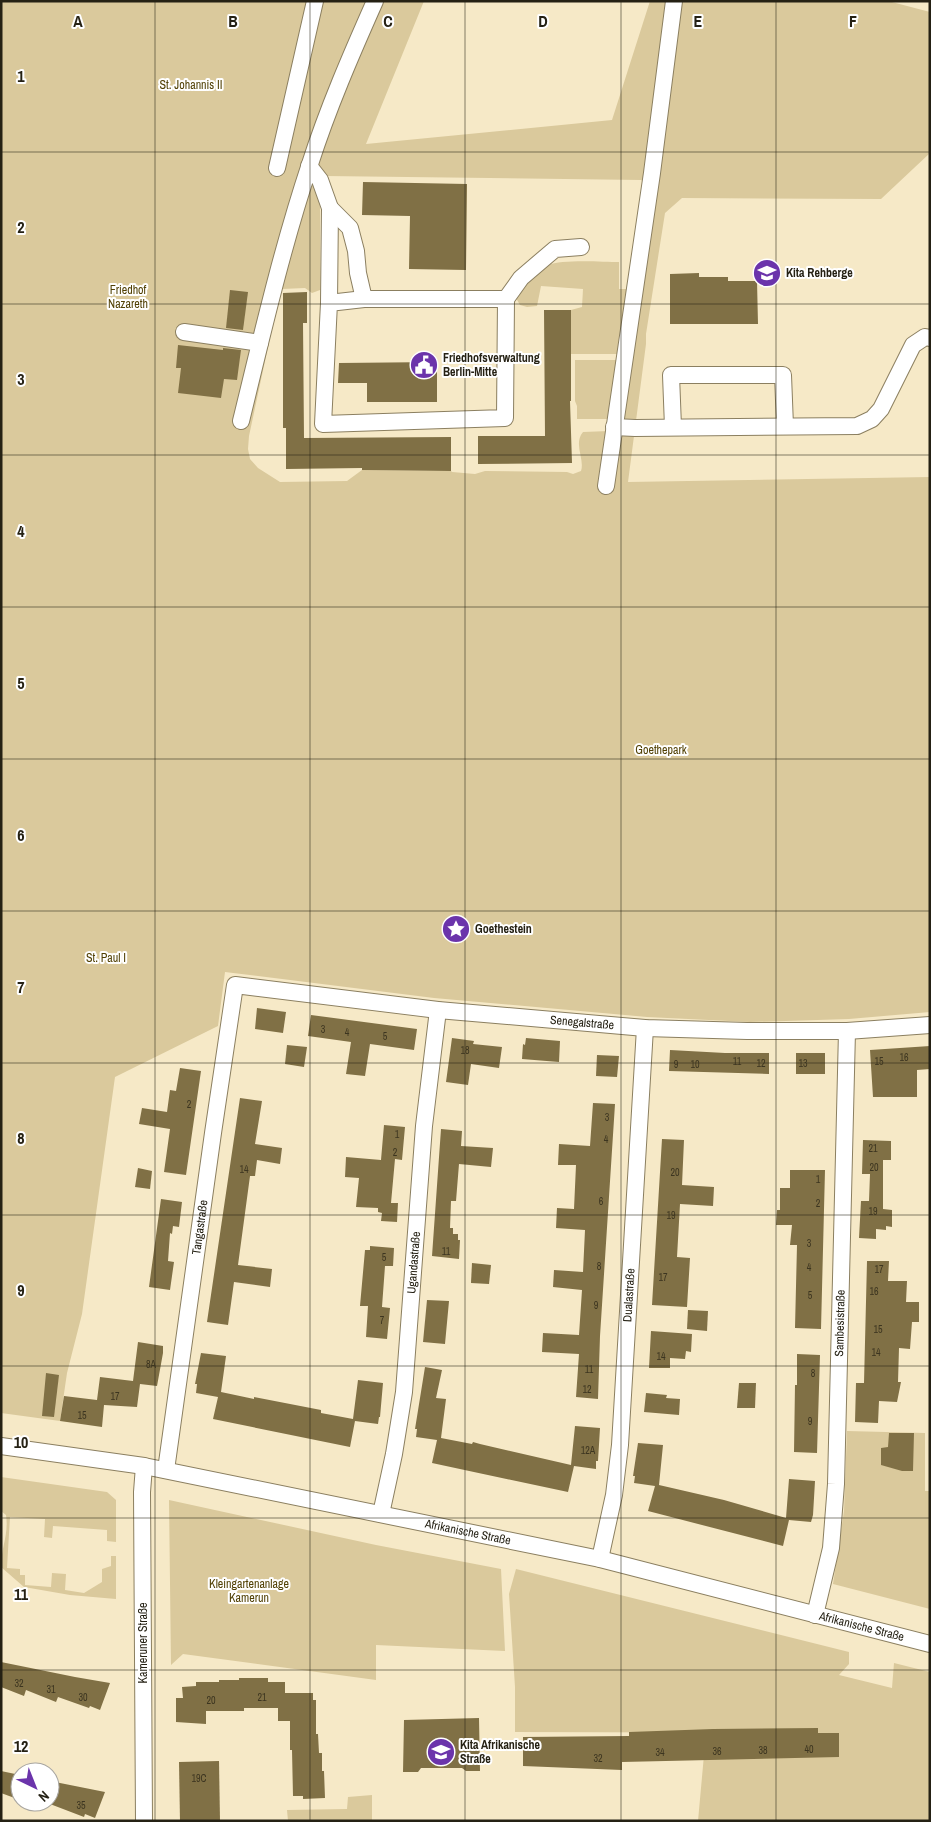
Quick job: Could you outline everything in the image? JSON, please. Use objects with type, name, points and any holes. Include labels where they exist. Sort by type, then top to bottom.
[{"type":"street","points":[[277,168],[315,1]]},
{"type":"street","points":[[241,421],[271,296],[309,166],[337,87],[375,1]]},
{"type":"street","points":[[606,486],[652,173],[674,1]]},
{"type":"street","points":[[309,166],[320,180],[330,208],[329,302],[323,424],[505,418],[506,299],[521,278],[555,249],[581,247]]},
{"type":"street","points":[[330,208],[350,228],[364,300]]},
{"type":"street","points":[[329,302],[506,299]]},
{"type":"street","points":[[184,332],[260,344]]},
{"type":"street","points":[[614,426],[857,426],[872,419],[881,409],[913,345],[925,337],[930,338]]},
{"type":"street","points":[[673,427],[671,375],[783,376],[785,426]]},
{"type":"street","name":"Senegalstraße","points":[[236,985],[438,1010],[645,1028],[847,1031],[930,1025]]},
{"type":"street","name":"Tangastraße","points":[[166,1470],[220,1080],[236,985]]},
{"type":"street","name":"Ugandastraße","points":[[380,1514],[398,1432],[404,1392],[424,1126],[438,1010]]},
{"type":"street","name":"Dualastraße","points":[[600,1559],[614,1495],[620,1445],[645,1028]]},
{"type":"street","name":"Sambesistraße","points":[[815,1614],[831,1548],[836,1484],[847,1031]]},
{"type":"street","name":"Afrikanische Straße","points":[[1,1446],[166,1470],[600,1559],[930,1644]]},
{"type":"street","name":"Kameruner Straße","points":[[144,1466],[142,1492],[144,1821]]},
{"type":"green space","name":"Goethepark","points":[[1,1],[424,1],[366,144],[612,120],[650,1],[888,1],[930,12],[930,153],[881,199],[682,198],[665,213],[646,334],[628,482],[930,477],[930,1012],[849,1019],[750,1022],[647,1017],[434,998],[225,972],[218,1026],[115,1077],[82,1314],[67,1373],[60,1421],[1,1413]],"holes":[[[325,176],[643,181],[629,289],[619,289],[619,262],[583,261],[548,265],[535,273],[516,290],[516,298],[520,305],[527,307],[537,306],[541,286],[583,289],[582,307],[571,310],[571,354],[620,354],[617,360],[575,360],[577,419],[610,419],[609,431],[583,432],[580,437],[581,471],[573,474],[567,472],[485,471],[475,474],[451,471],[362,470],[347,481],[280,482],[258,468],[250,459],[248,449],[249,436],[280,291],[282,289],[305,288],[312,293],[320,290],[320,207],[319,199],[313,186]]]},
{"type":"green space","points":[[847,1431],[925,1433],[925,1491],[930,1491],[930,1609],[833,1584],[844,1511]]},
{"type":"green space","points":[[1,1477],[107,1492],[116,1500],[116,1542],[107,1541],[107,1530],[53,1526],[52,1538],[44,1537],[45,1519],[10,1517],[7,1568],[20,1569],[20,1575],[25,1575],[25,1585],[51,1587],[52,1573],[66,1574],[65,1590],[84,1593],[102,1582],[102,1569],[111,1566],[111,1556],[116,1556],[116,1599],[70,1595],[24,1587],[1,1567],[7,1522],[6,1515],[1,1511]]},
{"type":"green space","name":"Kleingartenanlage Kamerun","points":[[169,1500],[376,1545],[501,1569],[505,1651],[376,1645],[376,1680],[183,1654],[171,1665]]},
{"type":"green space","points":[[516,1569],[849,1652],[849,1664],[839,1675],[892,1688],[894,1663],[930,1672],[930,1821],[698,1821],[704,1755],[839,1757],[839,1733],[515,1732],[515,1687],[509,1594]]},
{"type":"green space","points":[[372,1795],[372,1821],[288,1821],[287,1810],[347,1809],[348,1797]]},
{"type":"building","points":[[363,182],[467,184],[466,270],[409,269],[410,216],[362,215]]},
{"type":"building","points":[[699,273],[699,277],[728,277],[728,281],[757,281],[758,324],[670,324],[670,274]]},
{"type":"building","points":[[230,290],[248,292],[243,330],[226,328]]},
{"type":"building","points":[[307,292],[307,323],[303,323],[304,438],[451,437],[451,471],[362,470],[362,468],[286,469],[286,428],[283,428],[283,293]]},
{"type":"building","points":[[544,310],[571,310],[570,401],[572,463],[478,464],[478,436],[545,436]]},
{"type":"building","points":[[178,345],[241,350],[237,380],[224,379],[221,398],[178,393],[181,368],[176,368]]},
{"type":"building","points":[[437,362],[437,402],[367,402],[367,383],[338,383],[339,363]]},
{"type":"building","points":[[257,1008],[286,1012],[283,1033],[255,1029]]},
{"type":"building","points":[[311,1015],[417,1029],[414,1050],[370,1044],[365,1076],[346,1074],[351,1042],[308,1036]]},
{"type":"building","points":[[452,1038],[474,1041],[473,1044],[502,1047],[499,1068],[471,1064],[468,1085],[446,1082]]},
{"type":"building","points":[[526,1038],[560,1041],[559,1062],[522,1059],[523,1044],[525,1045]]},
{"type":"building","points":[[287,1045],[307,1047],[304,1067],[285,1064]]},
{"type":"building","points":[[930,1046],[930,1069],[917,1070],[917,1097],[873,1097],[870,1050]]},
{"type":"building","points":[[670,1050],[769,1053],[769,1074],[669,1071]]},
{"type":"building","points":[[796,1053],[825,1053],[825,1074],[796,1074]]},
{"type":"building","points":[[597,1055],[619,1056],[617,1077],[596,1076]]},
{"type":"building","points":[[180,1068],[201,1071],[186,1175],[164,1172],[170,1129],[139,1124],[142,1108],[167,1112],[170,1090],[176,1091]]},
{"type":"building","points":[[240,1098],[262,1101],[255,1144],[282,1148],[280,1164],[257,1160],[255,1176],[250,1176],[238,1265],[272,1269],[270,1287],[234,1282],[228,1325],[207,1322]]},
{"type":"building","points":[[593,1103],[615,1104],[600,1336],[598,1399],[576,1397],[579,1354],[542,1352],[543,1333],[579,1335],[582,1290],[553,1287],[554,1270],[583,1272],[585,1230],[556,1228],[557,1208],[574,1209],[576,1165],[558,1165],[559,1144],[590,1146]]},
{"type":"building","points":[[384,1125],[405,1127],[402,1160],[395,1159],[391,1203],[398,1203],[397,1222],[381,1221],[382,1213],[378,1212],[378,1208],[356,1207],[359,1178],[345,1177],[346,1157],[381,1160]]},
{"type":"building","points":[[441,1129],[462,1131],[461,1146],[493,1148],[491,1167],[459,1164],[456,1201],[451,1201],[450,1228],[453,1228],[453,1234],[458,1234],[458,1240],[460,1240],[459,1259],[432,1256]]},
{"type":"building","points":[[662,1139],[684,1140],[682,1185],[714,1187],[713,1206],[680,1204],[677,1257],[690,1258],[687,1307],[652,1305]]},
{"type":"building","points":[[863,1140],[891,1141],[891,1160],[883,1160],[883,1209],[892,1210],[892,1227],[886,1226],[886,1230],[876,1229],[876,1239],[859,1238],[861,1201],[869,1201],[870,1174],[862,1174]]},
{"type":"building","points":[[138,1168],[152,1171],[150,1189],[135,1187]]},
{"type":"building","points":[[790,1170],[825,1170],[821,1329],[795,1328],[797,1245],[790,1245],[792,1225],[776,1225],[777,1210],[780,1210],[780,1188],[790,1188]]},
{"type":"building","points":[[161,1199],[182,1202],[179,1227],[173,1226],[172,1234],[170,1233],[168,1261],[174,1262],[170,1290],[149,1287]]},
{"type":"building","points":[[370,1246],[394,1248],[393,1266],[385,1266],[382,1307],[390,1308],[387,1339],[366,1337],[368,1306],[360,1306],[365,1250],[370,1250]]},
{"type":"building","points":[[867,1261],[889,1261],[888,1281],[907,1281],[906,1302],[919,1302],[919,1322],[912,1322],[910,1349],[899,1348],[898,1382],[901,1382],[897,1402],[879,1401],[878,1423],[855,1422],[856,1383],[864,1383]]},
{"type":"building","points":[[472,1263],[491,1265],[489,1284],[471,1283]]},
{"type":"building","points":[[427,1300],[449,1301],[445,1344],[423,1342]]},
{"type":"building","points":[[688,1310],[708,1311],[707,1331],[687,1329]]},
{"type":"building","points":[[651,1331],[692,1334],[691,1352],[686,1351],[685,1359],[670,1358],[670,1368],[649,1368]]},
{"type":"building","points":[[138,1342],[163,1346],[163,1353],[157,1386],[140,1384],[137,1407],[104,1405],[102,1427],[60,1421],[64,1396],[97,1400],[100,1377],[133,1381]]},
{"type":"building","points":[[201,1353],[226,1356],[221,1392],[321,1410],[321,1413],[353,1419],[358,1380],[383,1383],[378,1424],[355,1421],[350,1447],[213,1419],[218,1397],[196,1393],[197,1384],[195,1384]]},
{"type":"building","points":[[797,1354],[820,1355],[817,1453],[794,1452]]},
{"type":"building","points":[[425,1367],[442,1370],[436,1398],[446,1399],[441,1438],[472,1444],[473,1442],[571,1465],[575,1426],[600,1428],[596,1469],[574,1466],[568,1492],[432,1463],[437,1440],[416,1437],[417,1429],[415,1429]]},
{"type":"building","points":[[46,1373],[59,1375],[54,1417],[42,1416]]},
{"type":"building","points":[[739,1383],[756,1383],[755,1408],[737,1408]]},
{"type":"building","points":[[646,1393],[667,1395],[666,1398],[680,1399],[679,1415],[644,1412]]},
{"type":"building","points":[[889,1433],[914,1433],[913,1471],[902,1471],[881,1465],[881,1448],[888,1447]]},
{"type":"building","points":[[638,1443],[663,1445],[659,1485],[724,1500],[786,1518],[789,1479],[815,1481],[811,1522],[789,1520],[783,1546],[648,1511],[655,1486],[634,1483],[635,1476],[633,1476]]},
{"type":"building","points":[[1,1662],[110,1683],[100,1710],[58,1697],[56,1702],[26,1690],[24,1696],[1,1687]]},
{"type":"building","points":[[239,1678],[268,1678],[268,1682],[285,1682],[285,1693],[313,1693],[313,1700],[316,1700],[316,1734],[318,1734],[319,1753],[322,1753],[325,1798],[303,1799],[303,1796],[293,1796],[290,1721],[278,1721],[278,1708],[244,1708],[244,1711],[206,1711],[206,1724],[176,1722],[176,1698],[183,1698],[182,1687],[196,1686],[196,1682],[219,1682],[219,1680],[239,1680]]},
{"type":"building","points":[[479,1718],[480,1771],[466,1771],[462,1768],[421,1768],[418,1772],[403,1772],[404,1720]]},
{"type":"building","points":[[818,1728],[818,1733],[839,1733],[839,1757],[622,1762],[622,1770],[523,1766],[523,1737],[629,1736],[629,1732]]},
{"type":"building","points":[[219,1761],[220,1821],[180,1821],[179,1762]]},
{"type":"building","points":[[1,1771],[10,1773],[10,1796],[1,1793]]},
{"type":"building","points":[[60,1783],[105,1792],[95,1818],[85,1814],[84,1817],[60,1808]]},
{"type":"place","name":"Kita Rehberge","points":[[767,273]]},
{"type":"place","name":"Friedhofsverwaltung Berlin-Mitte","points":[[424,365]]},
{"type":"place","name":"Goethestein","points":[[456,929]]},
{"type":"place","name":"Kita Afrikanische Straße","points":[[441,1752]]},
{"type":"park label","name":"St. Johannis II","points":[[191,85]]},
{"type":"park label","name":"Friedhof Nazareth","points":[[128,297]]},
{"type":"park label","name":"St. Paul I","points":[[106,958]]}]
